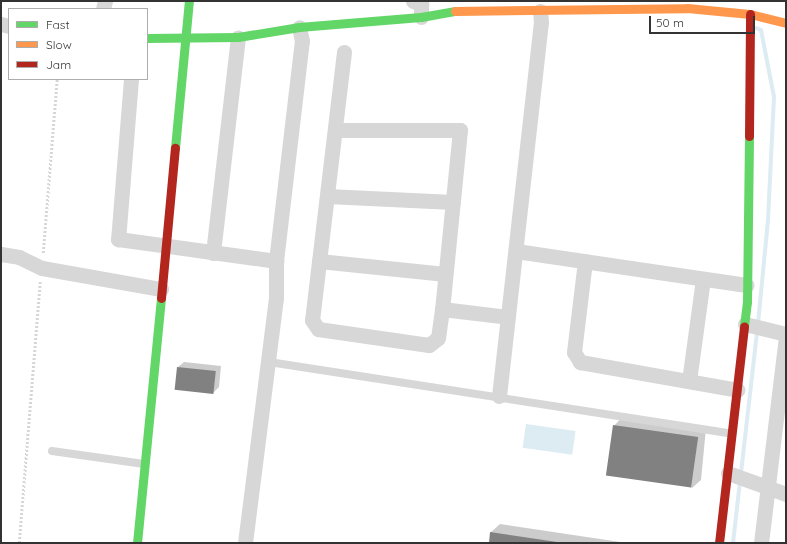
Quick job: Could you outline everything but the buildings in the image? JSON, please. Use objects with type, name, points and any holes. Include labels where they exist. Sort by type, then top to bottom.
[{"type":"street","points":[[137,543],[189,1]]},
{"type":"street","points":[[413,1],[421,4],[421,17]]},
{"type":"street","points":[[148,38],[238,37],[299,27],[421,17],[458,6],[540,11],[685,4],[750,8],[786,23]]},
{"type":"street","points":[[719,543],[745,324],[747,285],[750,8]]},
{"type":"street","points":[[499,396],[541,22],[540,11]]},
{"type":"street","points":[[245,543],[276,299],[276,261],[302,41],[299,27]]},
{"type":"street","points":[[213,253],[238,37]]},
{"type":"street","points":[[335,130],[460,130],[438,338],[429,345],[318,329],[312,320],[344,52]]},
{"type":"street","points":[[131,80],[118,239],[276,261]]},
{"type":"street","points":[[327,196],[453,202]]},
{"type":"street","points":[[516,251],[747,285]]},
{"type":"street","points":[[1,254],[19,257],[42,268],[161,289]]},
{"type":"street","points":[[319,261],[445,274]]},
{"type":"street","points":[[585,261],[574,352],[580,362],[738,390]]},
{"type":"street","points":[[689,382],[703,279]]},
{"type":"street","points":[[442,309],[508,317]]},
{"type":"street","points":[[745,324],[786,335],[761,543]]},
{"type":"street","points":[[728,473],[786,494]]},
{"type":"lane","points":[[269,362],[499,396],[732,434]]},
{"type":"lane","points":[[52,451],[144,464]]},
{"type":"path","points":[[19,543],[57,80]]},
{"type":"shaded area","points":[[526,424],[576,431],[572,455],[523,448]]},
{"type":"waterway","points":[[756,28],[761,30],[774,97],[768,220],[758,324]]},
{"type":"waterway","points":[[733,543],[757,331]]},
{"type":"traffic: fast","points":[[175,148],[189,1]]},
{"type":"traffic: fast","points":[[148,38],[238,37],[299,27],[421,17],[455,11]]},
{"type":"traffic: fast","points":[[744,326],[747,302],[749,136]]},
{"type":"traffic: fast","points":[[137,543],[161,298]]},
{"type":"traffic: slow","points":[[455,11],[687,8],[750,14],[786,23]]},
{"type":"traffic: jam","points":[[749,136],[750,14]]},
{"type":"traffic: jam","points":[[161,298],[175,148]]},
{"type":"traffic: jam","points":[[719,543],[744,326]]}]
